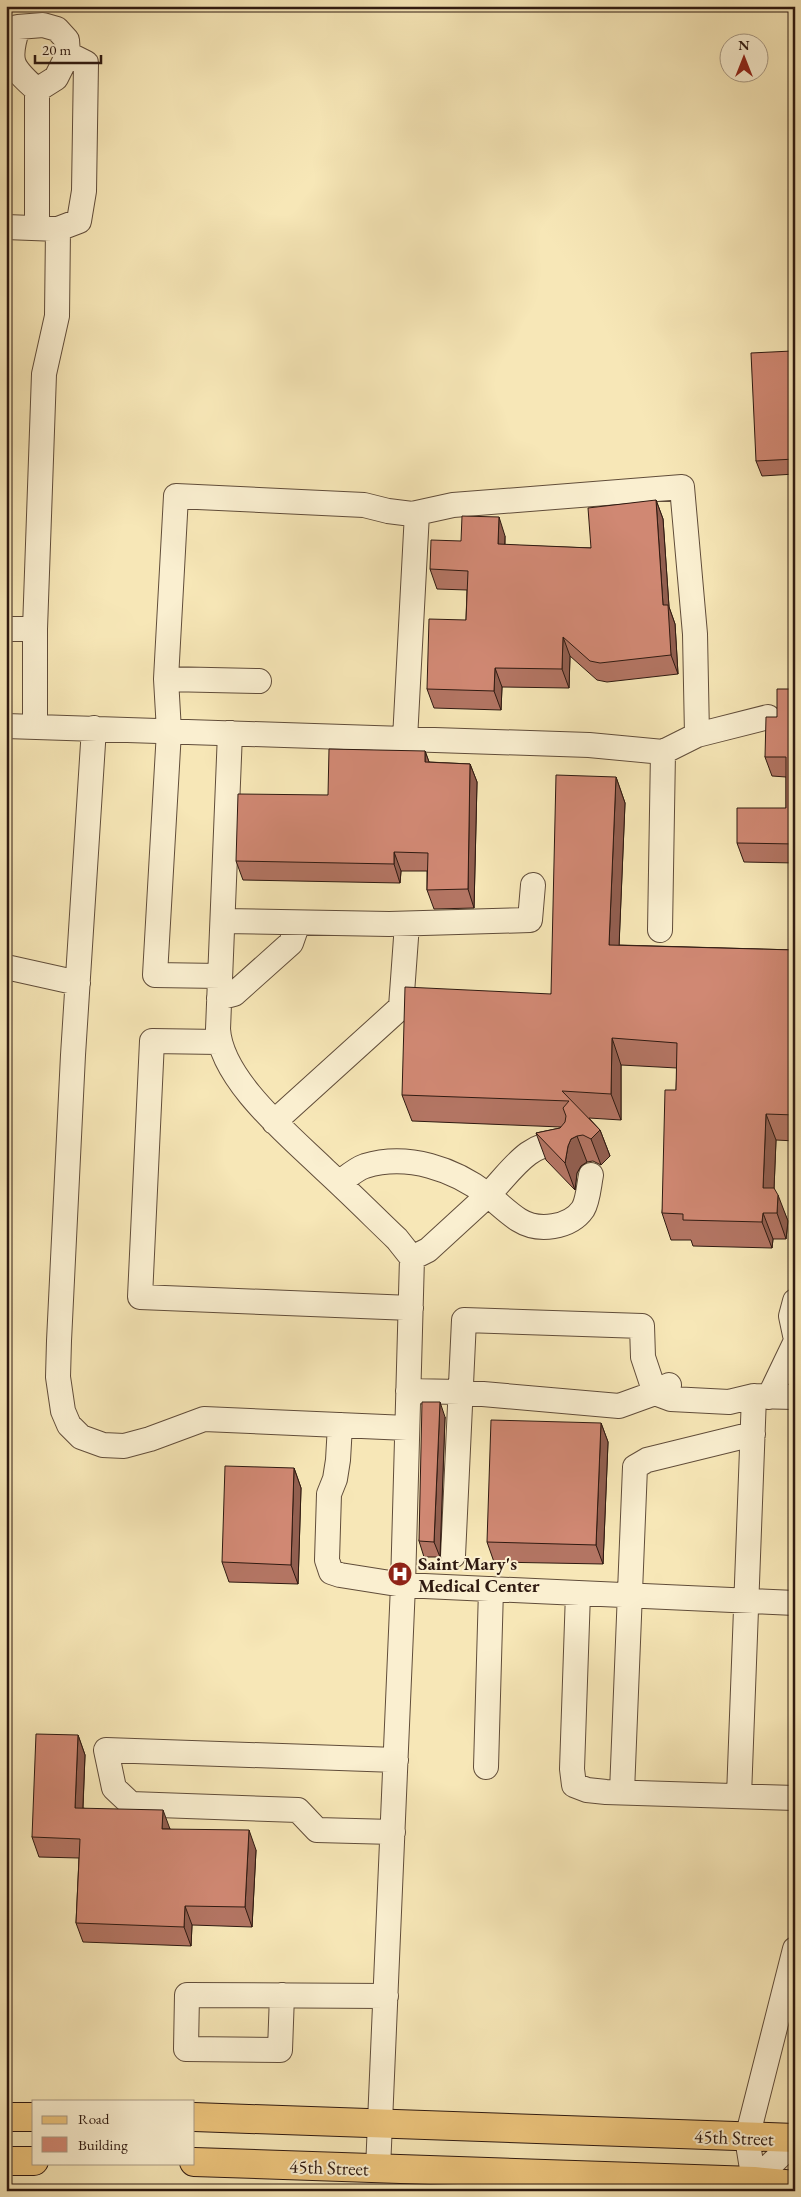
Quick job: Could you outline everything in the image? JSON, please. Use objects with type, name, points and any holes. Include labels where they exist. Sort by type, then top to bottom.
[{"type":"main road","points":[[6,2117],[32,2116]]},
{"type":"main road","name":"45th Street","points":[[195,2117],[795,2140]]},
{"type":"main road","points":[[6,2160],[32,2160]]},
{"type":"main road","name":"45th Street","points":[[195,2162],[754,2186],[795,2185]]},
{"type":"lane","points":[[35,726],[34,629],[44,374],[57,316],[48,229],[38,90],[16,71],[11,48],[18,27],[43,25],[57,29],[67,40],[68,54],[56,78],[38,90]]},
{"type":"lane","points":[[6,227],[48,229],[79,221],[84,191],[86,63],[68,54]]},
{"type":"lane","points":[[298,923],[291,943],[234,994],[220,987],[156,975],[169,731],[166,679],[176,496],[364,505],[388,511],[417,513],[453,505],[682,487],[695,634],[697,735]]},
{"type":"lane","points":[[405,739],[417,513]]},
{"type":"lane","points":[[6,629],[34,629]]},
{"type":"lane","points":[[166,679],[259,681]]},
{"type":"lane","points":[[6,726],[588,745],[663,752],[697,735],[768,717]]},
{"type":"lane","points":[[94,728],[78,983],[58,1377],[62,1411],[69,1425],[81,1437],[103,1445],[124,1446],[150,1440],[204,1419],[407,1428]]},
{"type":"lane","points":[[230,733],[220,987],[220,1047],[238,1078],[274,1122],[397,1239],[412,1258],[403,1585],[378,2169]]},
{"type":"lane","points":[[660,930],[663,752]]},
{"type":"lane","points":[[223,921],[407,924],[530,920],[533,885]]},
{"type":"lane","points":[[274,1122],[401,1007],[407,924]]},
{"type":"lane","points":[[6,967],[78,983]]},
{"type":"lane","points":[[219,1042],[152,1041],[140,1297],[410,1308]]},
{"type":"lane","points":[[412,1258],[428,1250],[488,1195],[527,1153],[549,1142],[562,1143]]},
{"type":"lane","points":[[339,1182],[364,1166],[395,1162],[427,1164],[470,1181],[520,1221],[540,1226],[559,1226],[573,1220],[584,1208],[591,1175]]},
{"type":"lane","points":[[795,1301],[791,1316],[795,1335]]},
{"type":"lane","points":[[453,1556],[464,1320],[642,1326],[642,1357],[655,1393]]},
{"type":"lane","points":[[739,1796],[753,1434],[761,1396],[795,1343]]},
{"type":"lane","points":[[408,1391],[460,1392],[619,1406],[655,1393],[671,1400],[729,1402],[761,1396],[795,1397]]},
{"type":"lane","points":[[340,1425],[335,1479],[329,1494],[327,1560],[331,1572],[403,1585],[795,1603]]},
{"type":"lane","points":[[622,1792],[628,1595],[635,1467],[646,1460],[753,1434]]},
{"type":"lane","points":[[486,1767],[491,1589]]},
{"type":"lane","points":[[578,1593],[572,1769],[574,1785],[586,1790],[795,1798]]},
{"type":"lane","points":[[393,1832],[317,1830],[298,1810],[131,1804],[114,1788],[106,1750],[396,1760]]},
{"type":"lane","points":[[754,2186],[747,2138],[795,1948]]},
{"type":"lane","points":[[282,1995],[386,1996]]},
{"type":"lane","points":[[754,2186],[795,2140]]},
{"type":"building","points":[[792,351],[795,459],[756,461],[751,353]]},
{"type":"building","points":[[656,500],[663,605],[668,605],[671,655],[600,663],[590,661],[563,637],[562,669],[495,668],[494,691],[427,689],[429,619],[466,620],[468,571],[430,569],[431,540],[461,541],[462,516],[499,517],[498,544],[591,548],[588,508]]},
{"type":"building","points":[[777,689],[795,689],[795,844],[737,843],[737,808],[786,808],[786,757],[765,757],[766,717],[777,717]]},
{"type":"building","points":[[329,749],[425,751],[425,762],[470,764],[468,889],[427,890],[428,853],[394,852],[394,864],[236,861],[238,794],[328,795]]},
{"type":"building","points":[[556,775],[616,777],[609,945],[795,950],[795,1115],[766,1114],[763,1188],[774,1188],[778,1195],[777,1213],[763,1213],[762,1222],[683,1220],[683,1214],[662,1213],[665,1090],[676,1090],[677,1043],[612,1038],[611,1094],[562,1091],[600,1130],[591,1139],[583,1135],[571,1139],[565,1163],[536,1133],[560,1128],[565,1122],[566,1116],[563,1108],[569,1101],[402,1095],[405,987],[551,994]]},
{"type":"building","points":[[422,1402],[440,1402],[434,1542],[419,1541]]},
{"type":"building","points":[[491,1420],[601,1423],[596,1545],[487,1542]]},
{"type":"building","points":[[225,1466],[294,1468],[291,1565],[222,1562]]},
{"type":"building","points":[[36,1734],[78,1735],[75,1808],[163,1810],[162,1829],[249,1830],[245,1907],[185,1906],[184,1927],[76,1923],[80,1839],[32,1837]]},
{"type":"place","name":"Saint Mary's Medical Center","points":[[400,1574]]}]
